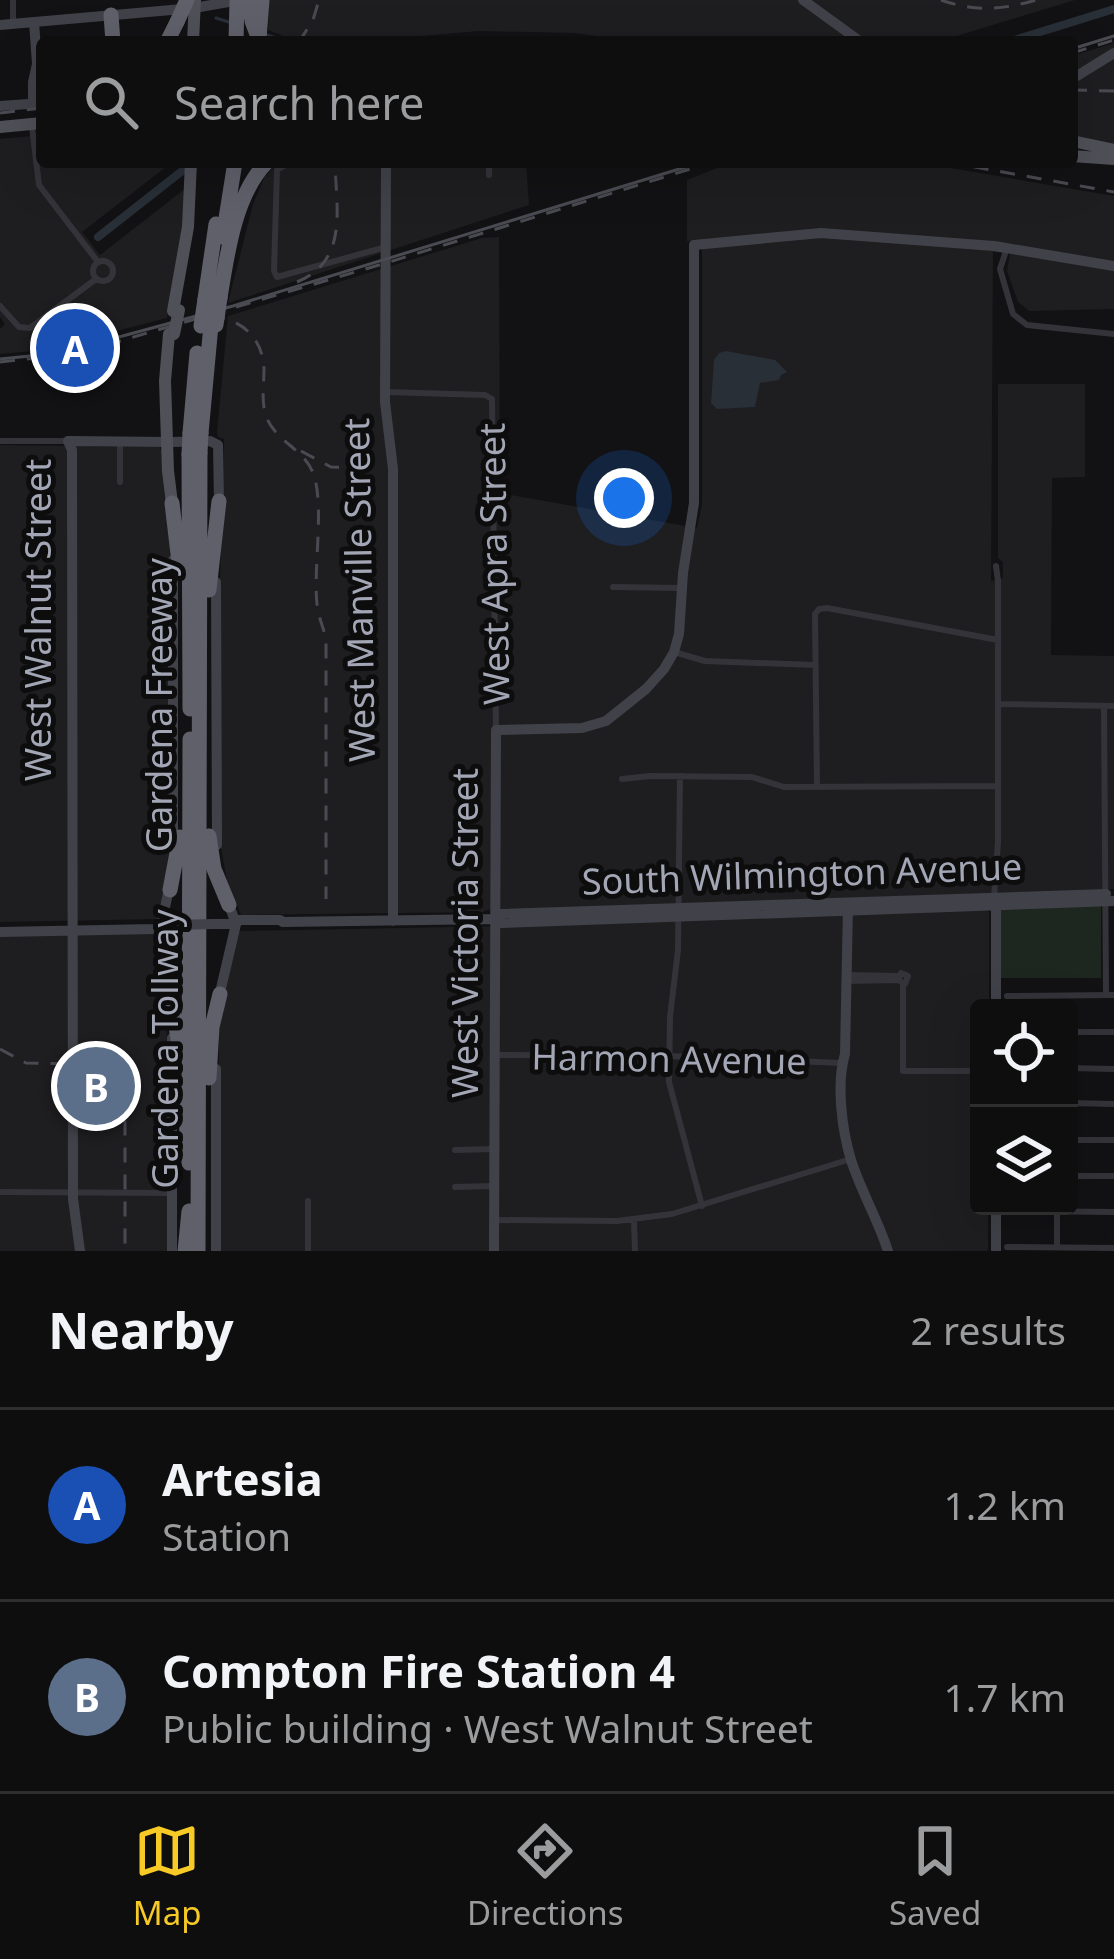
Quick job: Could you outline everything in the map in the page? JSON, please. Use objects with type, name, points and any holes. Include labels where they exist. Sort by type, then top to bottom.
[{"type":"highway","points":[[240,0],[260,36]]},
{"type":"highway","points":[[237,36],[240,0]]},
{"type":"highway","points":[[260,36],[262,0]]},
{"type":"highway","points":[[171,36],[191,7]]},
{"type":"highway","points":[[111,15],[113,36]]},
{"type":"highway","name":"Gardena Freeway","points":[[213,299],[209,277],[228,168]]},
{"type":"highway","name":"Gardena Freeway","points":[[194,1251],[195,702],[189,621],[194,455],[229,202],[229,168]]},
{"type":"highway","points":[[213,299],[242,200],[262,168]]},
{"type":"highway","name":"Gardena Freeway","points":[[196,433],[209,326]]},
{"type":"highway","name":"Gardena Freeway","points":[[194,455],[201,676],[195,702]]},
{"type":"highway","name":"Gardena Tollway","points":[[194,455],[194,1251]]},
{"type":"highway","points":[[201,676],[219,500]]},
{"type":"highway","points":[[172,503],[189,621]]},
{"type":"highway","points":[[195,702],[207,759],[210,850],[229,905]]},
{"type":"highway","points":[[170,890],[179,852],[195,702]]},
{"type":"highway","points":[[161,931],[194,1169],[203,1167],[212,1027],[220,994]]},
{"type":"main road","points":[[0,130],[36,126]]},
{"type":"main road","points":[[1078,150],[1114,154]]},
{"type":"main road","points":[[172,503],[165,362],[191,228],[195,168]]},
{"type":"street","points":[[13,0],[6,25],[240,0]]},
{"type":"street","points":[[813,2],[854,36]]},
{"type":"street","points":[[31,22],[36,57]]},
{"type":"street","points":[[1078,75],[1114,53]]},
{"type":"street","points":[[0,106],[34,103]]},
{"type":"street","points":[[38,168],[39,185],[98,262],[110,263],[114,271],[109,280],[97,279],[93,270],[98,262]]},
{"type":"street","points":[[280,168],[277,278],[386,253]]},
{"type":"street","name":"West Manville Street","points":[[386,168],[386,392],[393,469],[393,921]]},
{"type":"street","points":[[489,168],[489,175]]},
{"type":"street","points":[[814,665],[706,661],[674,652],[695,486],[694,245],[821,233],[1114,266]]},
{"type":"street","points":[[1006,252],[1002,272],[1013,314],[1027,325],[1114,334]]},
{"type":"street","points":[[0,306],[19,326],[30,328],[97,279]]},
{"type":"street","name":"West Apra Street","points":[[386,392],[485,394],[492,399],[496,730]]},
{"type":"street","points":[[0,441],[210,441],[218,445],[216,830],[220,868],[236,924],[216,1031],[216,1251]]},
{"type":"street","name":"West Walnut Street","points":[[68,441],[68,1213],[77,1251]]},
{"type":"street","points":[[120,442],[120,482]]},
{"type":"street","points":[[172,503],[173,864],[161,931],[172,1035],[172,1251]]},
{"type":"street","points":[[994,999],[996,566]]},
{"type":"street","points":[[613,587],[681,588]]},
{"type":"street","points":[[817,786],[814,665],[819,609],[998,640]]},
{"type":"street","name":"West Victoria Street","points":[[494,1251],[496,730],[582,728],[606,721],[646,689],[674,652]]},
{"type":"street","points":[[998,704],[1114,706]]},
{"type":"street","points":[[1006,996],[1110,995],[1104,706]]},
{"type":"street","points":[[680,776],[678,950],[669,1082],[702,1206]]},
{"type":"street","points":[[622,779],[752,778],[784,787],[998,786]]},
{"type":"street","name":"South Wilmington Avenue","points":[[0,929],[155,922],[161,931],[176,925],[259,927],[283,922],[494,919],[501,923],[677,912],[1110,898]]},
{"type":"street","points":[[846,908],[839,1054],[844,1125],[851,1160],[888,1251]]},
{"type":"street","points":[[844,978],[900,980],[903,1071],[970,1071]]},
{"type":"street","points":[[1078,1032],[1114,1032]]},
{"type":"street","name":"Harmon Avenue","points":[[495,1055],[842,1061]]},
{"type":"street","points":[[1078,1068],[1114,1069]]},
{"type":"street","points":[[1078,1103],[1114,1104]]},
{"type":"street","points":[[1078,1140],[1114,1140]]},
{"type":"street","points":[[455,1150],[494,1149]]},
{"type":"street","points":[[494,1220],[634,1220],[702,1206],[851,1160]]},
{"type":"street","points":[[1078,1176],[1114,1176]]},
{"type":"street","points":[[454,1187],[494,1186]]},
{"type":"street","points":[[0,1192],[172,1192]]},
{"type":"street","points":[[308,1201],[308,1251]]},
{"type":"street","points":[[1078,1210],[1114,1212]]},
{"type":"street","points":[[998,1215],[998,1250],[1114,1248]]},
{"type":"street","points":[[1057,1215],[1057,1250]]},
{"type":"street","points":[[634,1220],[634,1251]]},
{"type":"shaded area","points":[[269,0],[1075,0],[957,36],[598,36],[479,31],[284,36],[268,30]]},
{"type":"shaded area","points":[[1114,43],[1114,146],[1078,139],[1078,54]]},
{"type":"shaded area","points":[[36,136],[36,168],[165,168],[82,232],[100,255],[186,188],[167,318],[43,350],[0,354],[0,329],[5,324],[0,317],[0,139]]},
{"type":"shaded area","points":[[273,168],[526,168],[529,205],[228,303],[264,178]]},
{"type":"shaded area","points":[[717,168],[950,168],[1114,196],[1114,309],[1029,311],[1018,302],[1007,271],[1010,253],[993,252],[991,581],[1003,578],[1003,562],[998,558],[998,384],[1085,384],[1085,477],[1052,478],[1051,655],[1114,656],[1114,889],[483,912],[241,915],[227,880],[220,843],[224,439],[217,432],[228,316],[482,238],[499,237],[500,493],[697,528],[702,505],[702,241],[687,241],[687,180]]},
{"type":"shaded area","points":[[726,351],[775,360],[787,372],[779,380],[760,383],[755,407],[717,409],[711,403],[714,360]]},
{"type":"shaded area","points":[[0,445],[159,447],[163,453],[170,508],[169,874],[158,919],[0,922]]},
{"type":"shaded area","points":[[1099,905],[1101,978],[999,978],[1001,908]]},
{"type":"shaded area","points":[[986,909],[989,999],[970,999],[970,1215],[988,1215],[988,1251],[218,1251],[219,1014],[236,934]]},
{"type":"shaded area","points":[[156,933],[166,1016],[169,1251],[0,1251],[0,936]]},
{"type":"waterway","points":[[1027,36],[1114,9]]},
{"type":"waterway","points":[[216,18],[232,23]]},
{"type":"waterway","points":[[264,34],[270,36]]},
{"type":"waterway","points":[[98,237],[186,168]]},
{"type":"tram line","points":[[1078,47],[1114,36]]},
{"type":"tram line","points":[[0,359],[60,353],[233,306],[682,168]]},
{"type":"railway","points":[[303,36],[319,0]]},
{"type":"railway","points":[[941,0],[989,8],[1036,0]]},
{"type":"railway","points":[[1078,51],[1114,40]]},
{"type":"railway","points":[[1078,90],[1114,91]]},
{"type":"railway","points":[[0,113],[36,109]]},
{"type":"railway","points":[[297,282],[314,273],[332,247],[337,215],[335,168]]},
{"type":"railway","points":[[0,362],[103,346],[694,168]]},
{"type":"railway","points":[[980,168],[1114,192]]},
{"type":"railway","points":[[210,316],[240,325],[255,339],[263,358],[266,416],[309,465],[316,486],[317,604],[326,640],[326,899]]},
{"type":"railway","points":[[301,451],[331,467],[377,468]]},
{"type":"railway","points":[[0,1049],[26,1063],[91,1067],[117,1089],[125,1115],[125,1251]]},
{"type":"place","name":"Artesia","points":[[75,348]]},
{"type":"place","name":"Compton Fire Station 4","points":[[96,1086]]}]
